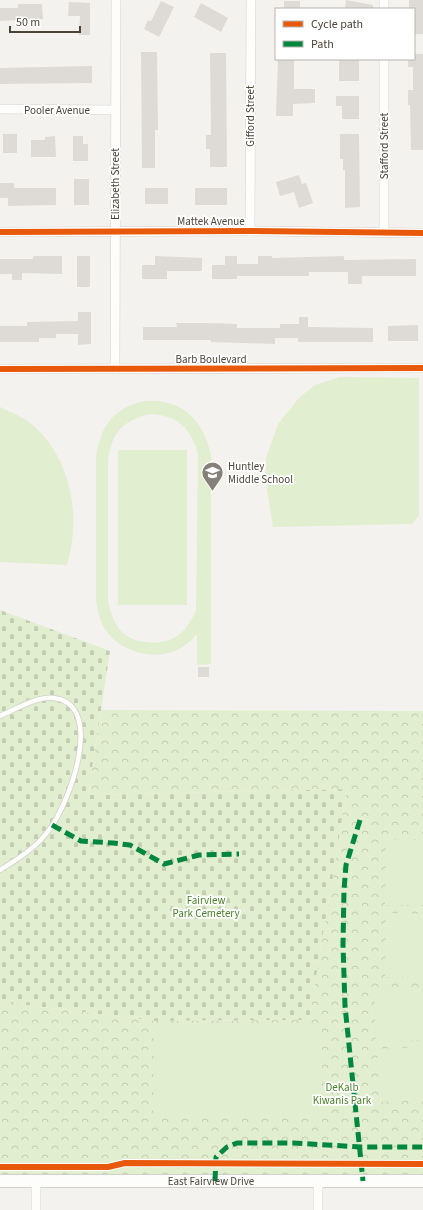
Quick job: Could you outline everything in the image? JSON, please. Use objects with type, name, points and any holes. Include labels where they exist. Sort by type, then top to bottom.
[{"type":"street","name":"Elizabeth Street","points":[[115,369],[116,0]]},
{"type":"street","name":"Gifford Street","points":[[250,0],[250,231]]},
{"type":"street","name":"Stafford Street","points":[[384,60],[384,233]]},
{"type":"street","name":"Pooler Avenue","points":[[0,110],[115,110]]},
{"type":"street","name":"Mattek Avenue","points":[[0,232],[250,231],[423,233]]},
{"type":"street","name":"Barb Boulevard","points":[[0,369],[423,368]]},
{"type":"street","name":"East Fairview Drive","points":[[0,1181],[423,1181]]},
{"type":"street","points":[[36,1181],[36,1210]]},
{"type":"street","points":[[318,1181],[318,1210]]},
{"type":"lane","points":[[0,716],[42,699],[60,699],[70,705],[78,716],[80,740],[74,779],[63,807],[54,824],[43,838],[0,870]]},
{"type":"green space","points":[[340,377],[419,378],[419,515],[412,524],[273,527],[266,483],[266,458],[278,424],[299,398],[315,385]]},
{"type":"green space","points":[[145,401],[158,401],[180,408],[197,422],[203,432],[211,455],[211,664],[197,665],[197,634],[189,642],[177,650],[166,654],[153,655],[141,653],[118,643],[102,624],[99,615],[96,600],[96,458],[101,437],[110,420],[124,408]],"holes":[[[150,414],[160,415],[176,421],[188,431],[198,455],[196,611],[180,634],[167,641],[152,643],[130,638],[124,634],[115,623],[108,601],[108,461],[112,442],[125,424]]]},
{"type":"green space","points":[[0,407],[24,419],[37,429],[49,443],[66,475],[73,510],[73,529],[67,565],[0,562]]},
{"type":"green space","points":[[118,450],[187,450],[187,605],[118,605]]},
{"type":"green space","name":"Fairview Park Cemetery","points":[[0,610],[110,651],[88,795],[347,789],[309,1020],[155,1021],[0,1002]]},
{"type":"green space","name":"DeKalb Kiwanis Park","points":[[101,710],[423,711],[423,1175],[0,1174],[0,1002],[155,1021],[309,1020],[347,789],[88,795]]},
{"type":"green space","points":[[386,840],[423,840],[423,905],[385,905]]},
{"type":"green space","points":[[386,913],[423,914],[423,978],[385,977]]},
{"type":"green space","points":[[423,987],[423,1040],[376,1042],[374,989]]},
{"type":"green space","points":[[154,1027],[322,1028],[322,1114],[153,1113]]},
{"type":"green space","points":[[423,1047],[423,1100],[379,1102],[377,1049]]},
{"type":"building","points":[[346,0],[373,5],[373,8],[345,8]]},
{"type":"building","points":[[409,0],[423,0],[423,34],[415,34],[415,8],[409,8]]},
{"type":"building","points":[[161,1],[174,7],[159,37],[144,29],[148,20],[151,21]]},
{"type":"building","points":[[284,1],[300,1],[300,8],[284,8]]},
{"type":"building","points":[[69,2],[90,3],[90,35],[79,35],[80,16],[68,16]]},
{"type":"building","points":[[201,3],[228,18],[221,32],[194,17]]},
{"type":"building","points":[[18,4],[42,4],[43,19],[0,21],[0,8],[18,8]]},
{"type":"building","points":[[141,52],[157,52],[158,130],[155,130],[155,168],[142,168]]},
{"type":"building","points":[[210,53],[226,53],[227,167],[210,167],[210,149],[206,149],[206,135],[211,135]]},
{"type":"building","points":[[415,54],[423,54],[423,150],[411,150],[410,105],[408,105],[408,90],[413,90],[413,67],[408,67],[408,60],[415,60]]},
{"type":"building","points":[[278,60],[294,60],[294,89],[315,89],[315,103],[293,104],[293,116],[276,116]]},
{"type":"building","points":[[339,60],[359,60],[359,81],[339,81]]},
{"type":"building","points":[[92,66],[92,83],[0,84],[0,68]]},
{"type":"building","points":[[336,96],[359,96],[359,119],[342,119],[342,106],[336,106]]},
{"type":"building","points":[[3,134],[17,134],[17,153],[3,153]]},
{"type":"building","points":[[340,134],[359,134],[360,207],[345,208],[345,170],[343,170],[343,159],[340,159]]},
{"type":"building","points":[[55,136],[56,157],[31,157],[31,140],[45,140],[45,137]]},
{"type":"building","points":[[73,136],[83,136],[83,144],[88,144],[88,161],[73,161]]},
{"type":"building","points":[[299,175],[302,184],[306,183],[313,203],[299,208],[294,192],[280,196],[276,182]]},
{"type":"building","points":[[74,179],[89,179],[89,205],[74,205]]},
{"type":"building","points":[[0,183],[14,183],[14,188],[56,188],[56,205],[8,206],[8,198],[0,198]]},
{"type":"building","points":[[145,188],[168,188],[168,204],[145,204]]},
{"type":"building","points":[[195,188],[227,188],[227,205],[195,205]]},
{"type":"building","points":[[33,256],[62,256],[62,274],[22,273],[22,280],[12,280],[12,274],[0,274],[0,259],[33,259]]},
{"type":"building","points":[[77,256],[90,256],[90,287],[77,287]]},
{"type":"building","points":[[155,256],[202,258],[202,271],[167,271],[167,279],[142,279],[142,265],[155,265]]},
{"type":"building","points":[[225,256],[237,256],[237,264],[258,264],[258,256],[272,256],[272,258],[344,256],[344,260],[416,259],[416,276],[362,276],[362,284],[348,284],[348,272],[309,272],[309,276],[237,276],[237,279],[212,279],[212,265],[225,265]]},
{"type":"building","points":[[78,312],[91,312],[91,344],[78,345],[78,334],[56,334],[56,338],[39,338],[39,342],[0,342],[0,326],[27,326],[27,322],[78,321]]},
{"type":"building","points":[[299,317],[308,317],[308,327],[373,328],[373,342],[298,342],[298,338],[275,338],[275,344],[211,342],[211,340],[143,340],[143,327],[177,327],[176,323],[206,323],[237,324],[237,328],[280,328],[280,324],[299,324]]},
{"type":"building","points":[[418,325],[418,341],[388,341],[388,326]]},
{"type":"building","points":[[198,667],[209,667],[209,677],[198,677]]},
{"type":"marked path","points":[[360,820],[346,865],[343,945],[345,1006],[363,1181]]},
{"type":"marked path","points":[[52,825],[81,841],[130,845],[164,864],[199,855],[239,854]]},
{"type":"marked path","points":[[215,1181],[216,1157],[227,1147],[237,1143],[293,1143],[361,1147],[423,1147]]},
{"type":"cycle path","points":[[0,232],[250,231],[423,233]]},
{"type":"cycle path","points":[[0,369],[423,368]]},
{"type":"cycle path","points":[[0,1167],[108,1167],[125,1163],[423,1164]]},
{"type":"place","name":"Huntley Middle School","points":[[212,492]]}]
